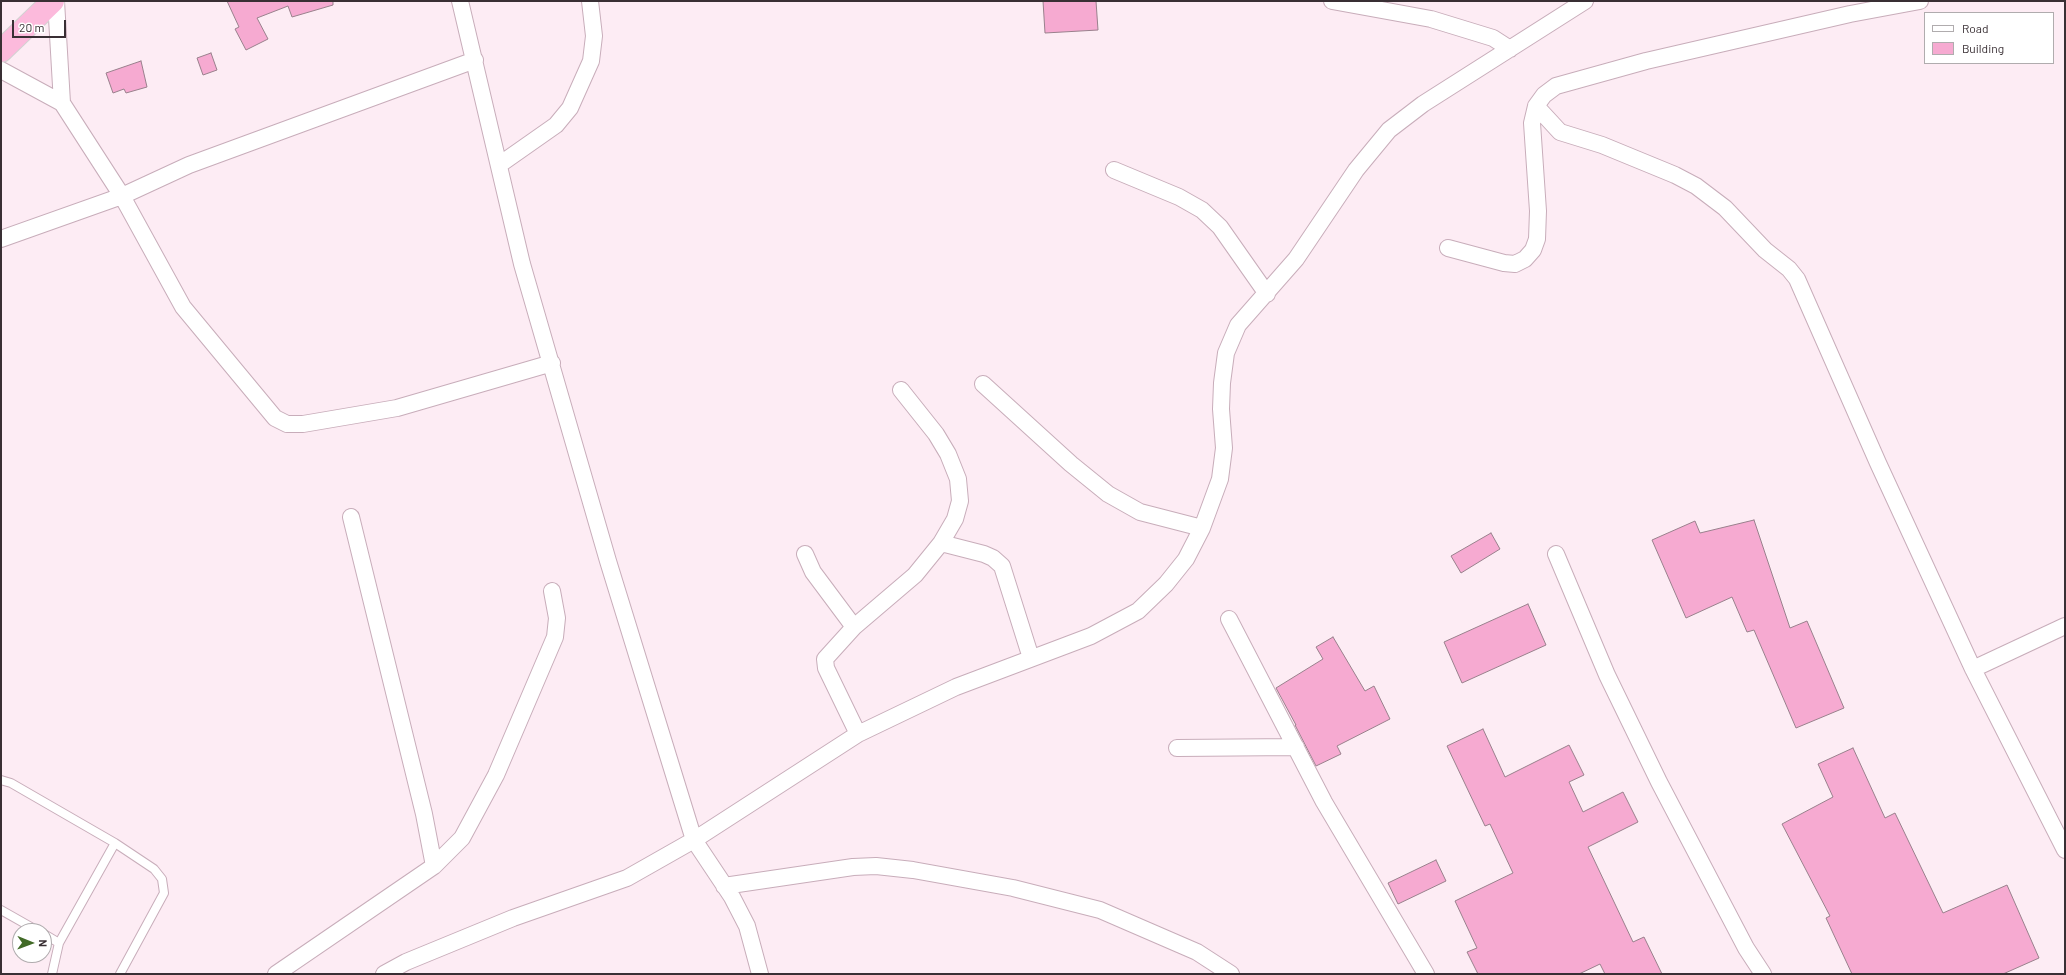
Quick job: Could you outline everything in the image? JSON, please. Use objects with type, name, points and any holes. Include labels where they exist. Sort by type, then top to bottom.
[{"type":"highway","points":[[1,51],[53,1]]},
{"type":"street","points":[[56,1],[62,103]]},
{"type":"street","points":[[460,1],[522,264],[552,363],[608,561],[694,840],[724,886],[747,926],[760,974]]},
{"type":"street","points":[[499,165],[556,125],[570,108],[591,61],[594,36],[590,1]]},
{"type":"street","points":[[1332,1],[1431,19],[1493,38],[1510,49]]},
{"type":"street","points":[[384,974],[406,962],[513,918],[627,878],[694,840],[858,734],[956,687],[1091,636],[1138,612],[1166,584],[1182,564],[1202,528],[1220,479],[1224,448],[1221,409],[1222,383],[1226,353],[1238,325],[1267,294],[1296,259],[1356,170],[1389,130],[1423,104],[1585,1]]},
{"type":"street","points":[[1448,248],[1504,263],[1515,264],[1525,259],[1533,250],[1537,239],[1538,211],[1532,123],[1536,106],[1544,95],[1556,86],[1646,61],[1850,14],[1920,1]]},
{"type":"street","points":[[1,239],[122,196],[189,165],[475,60]]},
{"type":"street","points":[[1,70],[62,103],[122,196],[183,307],[275,418],[287,424],[303,424],[397,408],[552,363]]},
{"type":"street","points":[[1536,106],[1560,132],[1602,145],[1675,175],[1696,186],[1725,208],[1765,250],[1789,269],[1797,279],[1878,463],[1973,669],[2065,850]]},
{"type":"street","points":[[1114,170],[1179,197],[1202,210],[1220,227],[1267,294]]},
{"type":"street","points":[[983,384],[1071,464],[1108,494],[1140,512],[1202,528]]},
{"type":"street","points":[[858,734],[826,668],[825,659],[854,627],[915,575],[941,543],[955,519],[960,501],[958,479],[948,454],[936,434],[901,390]]},
{"type":"street","points":[[351,517],[424,814],[434,866]]},
{"type":"street","points":[[941,543],[984,554],[993,558],[1002,566],[1031,658]]},
{"type":"street","points":[[805,554],[813,572],[854,627]]},
{"type":"street","points":[[1556,554],[1607,675],[1656,775],[1746,948],[1763,974]]},
{"type":"street","points":[[276,974],[434,866],[462,838],[496,775],[555,637],[557,618],[552,591]]},
{"type":"street","points":[[1229,619],[1324,802],[1426,974]]},
{"type":"street","points":[[1973,669],[2065,626]]},
{"type":"street","points":[[1177,748],[1296,748]]},
{"type":"street","points":[[724,886],[853,867],[876,866],[921,872],[1013,888],[1100,910],[1197,952],[1231,974]]},
{"type":"lane","points":[[1,780],[11,783],[115,843],[154,869],[162,879],[164,893],[120,974]]},
{"type":"lane","points":[[52,974],[59,943],[115,843]]},
{"type":"lane","points":[[1,910],[24,923]]},
{"type":"lane","points":[[52,939],[59,943]]},
{"type":"building","points":[[227,1],[333,1],[333,5],[292,17],[288,6],[257,18],[268,39],[246,50],[235,29],[239,27]]},
{"type":"building","points":[[1043,1],[1096,1],[1098,30],[1045,33]]},
{"type":"building","points":[[211,53],[217,70],[203,75],[197,58]]},
{"type":"building","points":[[141,61],[147,87],[126,93],[124,89],[113,93],[106,73]]},
{"type":"building","points":[[1754,520],[1790,628],[1807,621],[1844,708],[1796,728],[1754,630],[1747,632],[1732,597],[1686,618],[1652,540],[1695,521],[1700,533]]},
{"type":"building","points":[[1491,533],[1500,549],[1461,573],[1451,556]]},
{"type":"building","points":[[1528,604],[1546,645],[1462,683],[1444,642]]},
{"type":"building","points":[[1333,637],[1365,691],[1374,686],[1390,719],[1337,746],[1341,754],[1316,766],[1276,688],[1323,659],[1316,647]]},
{"type":"building","points":[[1483,729],[1505,777],[1569,745],[1584,775],[1569,782],[1583,812],[1623,792],[1638,822],[1588,847],[1633,942],[1644,937],[1662,974],[1605,974],[1600,964],[1579,974],[1478,974],[1467,952],[1477,948],[1455,901],[1513,873],[1490,824],[1485,826],[1447,746]]},
{"type":"building","points":[[1853,748],[1885,818],[1895,813],[1943,913],[2007,885],[2039,958],[2003,974],[1852,974],[1826,918],[1830,916],[1782,824],[1833,797],[1818,764]]},
{"type":"building","points":[[1436,860],[1446,881],[1398,904],[1388,883]]}]
